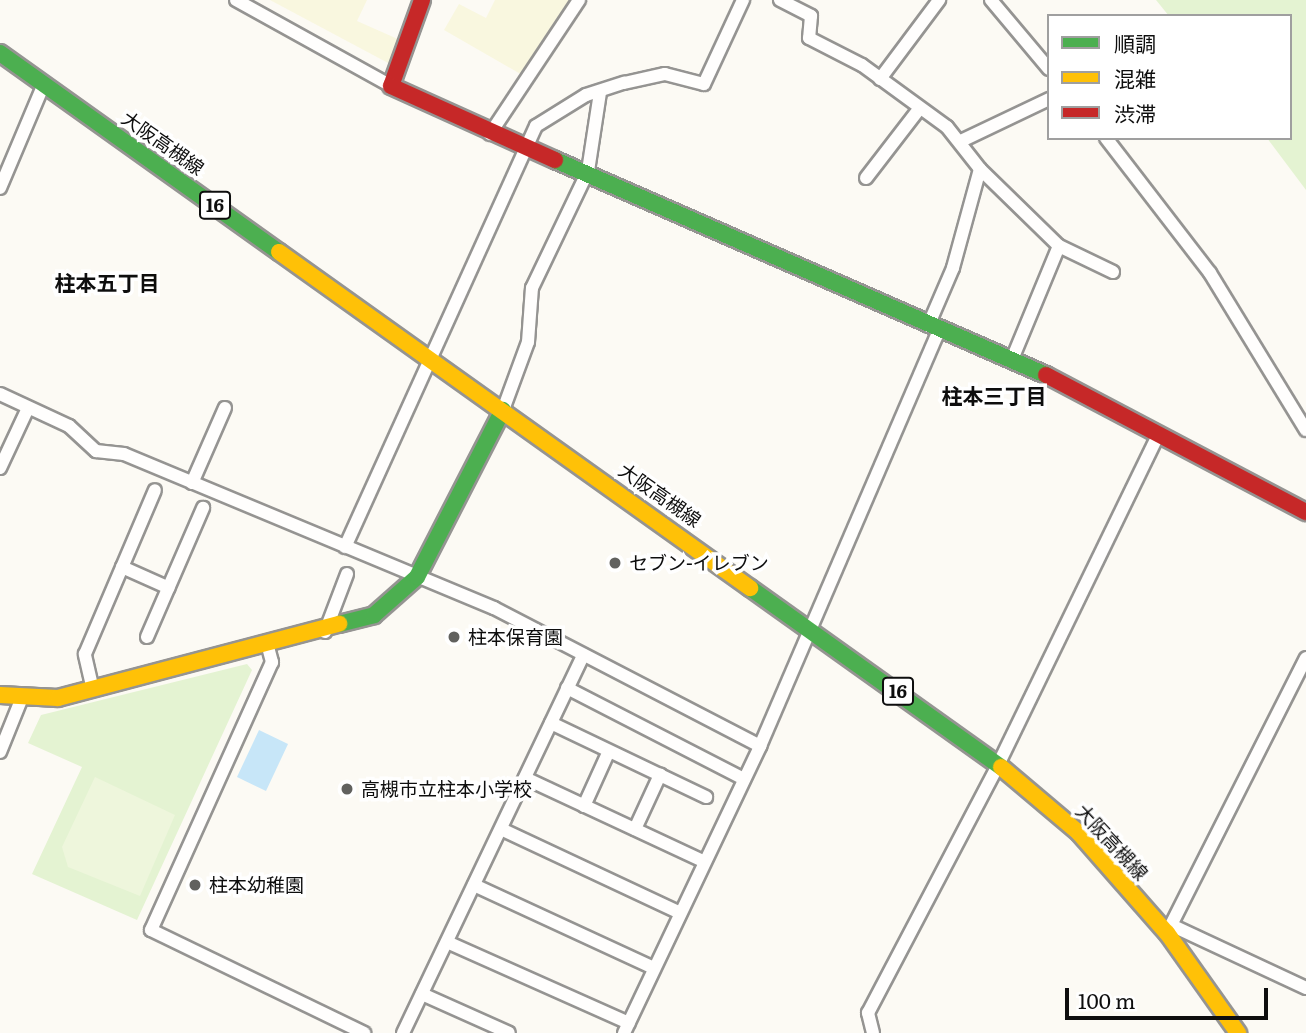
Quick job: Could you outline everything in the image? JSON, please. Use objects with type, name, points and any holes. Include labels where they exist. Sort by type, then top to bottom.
[{"type":"street","points":[[236,0],[255,4],[391,86],[523,150],[588,171],[934,328],[1013,357],[1306,512]]},
{"type":"street","points":[[391,86],[422,0]]},
{"type":"street","points":[[490,134],[579,0]]},
{"type":"street","points":[[345,547],[536,126],[555,111],[600,93],[665,74],[704,84],[743,0]]},
{"type":"street","points":[[780,0],[811,16],[810,38],[880,79],[961,141],[980,169],[1059,246],[1114,272]]},
{"type":"street","points":[[880,79],[939,0]]},
{"type":"street","points":[[991,0],[1047,67]]},
{"type":"street","name":"大阪高槻線","points":[[0,53],[428,359],[813,628],[998,765],[1079,832],[1169,929],[1238,1033]]},
{"type":"street","points":[[0,188],[44,84]]},
{"type":"street","points":[[0,695],[21,700],[93,690],[326,632],[385,608],[417,577],[503,410],[528,342],[532,288],[588,171],[600,93]]},
{"type":"street","points":[[961,141],[1047,100]]},
{"type":"street","points":[[866,178],[920,108]]},
{"type":"street","points":[[1108,140],[1210,273],[1306,430]]},
{"type":"street","points":[[447,942],[626,1028],[813,628],[934,328],[980,169]]},
{"type":"street","points":[[1013,357],[1059,246]]},
{"type":"street","points":[[0,394],[69,426],[96,451],[124,454],[417,577],[583,654],[760,746]]},
{"type":"street","points":[[0,468],[28,408]]},
{"type":"street","points":[[192,483],[225,408]]},
{"type":"street","points":[[873,1033],[868,1013],[998,765],[1158,435]]},
{"type":"street","points":[[93,690],[85,653],[155,489]]},
{"type":"street","points":[[148,637],[203,508]]},
{"type":"street","points":[[122,567],[169,588]]},
{"type":"street","points":[[326,632],[347,574]]},
{"type":"street","points":[[268,646],[272,662],[151,930],[350,1030],[364,1033]]},
{"type":"street","points":[[403,1033],[583,654]]},
{"type":"street","points":[[1306,658],[1169,929],[1306,988]]},
{"type":"street","points":[[567,688],[744,779]]},
{"type":"street","points":[[0,752],[21,700]]},
{"type":"street","points":[[551,723],[706,797]]},
{"type":"street","points":[[584,806],[609,751]]},
{"type":"street","points":[[635,829],[660,775]]},
{"type":"street","points":[[525,778],[703,862]]},
{"type":"street","points":[[501,829],[680,912]]},
{"type":"street","points":[[474,885],[654,968]]},
{"type":"street","points":[[422,994],[509,1033]]},
{"type":"shaded area","points":[[270,0],[367,0],[357,21],[400,40],[390,64]]},
{"type":"shaded area","points":[[495,0],[572,0],[524,76],[444,30],[459,4],[486,18]]},
{"type":"green space","points":[[1156,0],[1306,0],[1306,190],[1268,140],[1292,140],[1292,14],[1167,14]]},
{"type":"green space","points":[[247,664],[252,670],[137,920],[32,874],[82,767],[28,743],[41,715]]},
{"type":"green space","points":[[95,777],[175,815],[140,896],[68,867],[62,847]]},
{"type":"water","points":[[259,730],[288,744],[266,791],[237,777]]},
{"type":"traffic: fast","points":[[0,53],[279,252]]},
{"type":"traffic: fast","points":[[555,160],[1046,375]]},
{"type":"traffic: fast","points":[[339,624],[374,615],[417,577],[503,410]]},
{"type":"traffic: fast","points":[[750,588],[1001,767]]},
{"type":"traffic: slow","points":[[279,252],[750,588]]},
{"type":"traffic: slow","points":[[0,695],[58,698],[339,624]]},
{"type":"traffic: slow","points":[[1001,767],[1079,833],[1167,933],[1238,1033]]},
{"type":"traffic: jam","points":[[422,0],[391,86],[555,160]]},
{"type":"traffic: jam","points":[[1046,375],[1306,512]]},
{"type":"place","name":"セブン-イレブン","points":[[615,563]]},
{"type":"place","name":"柱本保育園","points":[[454,637]]},
{"type":"place","name":"高槻市立柱本小学校","points":[[347,789]]},
{"type":"place","name":"柱本幼稚園","points":[[195,885]]},
{"type":"district","name":"柱本五丁目","points":[[107,282]]},
{"type":"district","name":"柱本三丁目","points":[[994,395]]}]
